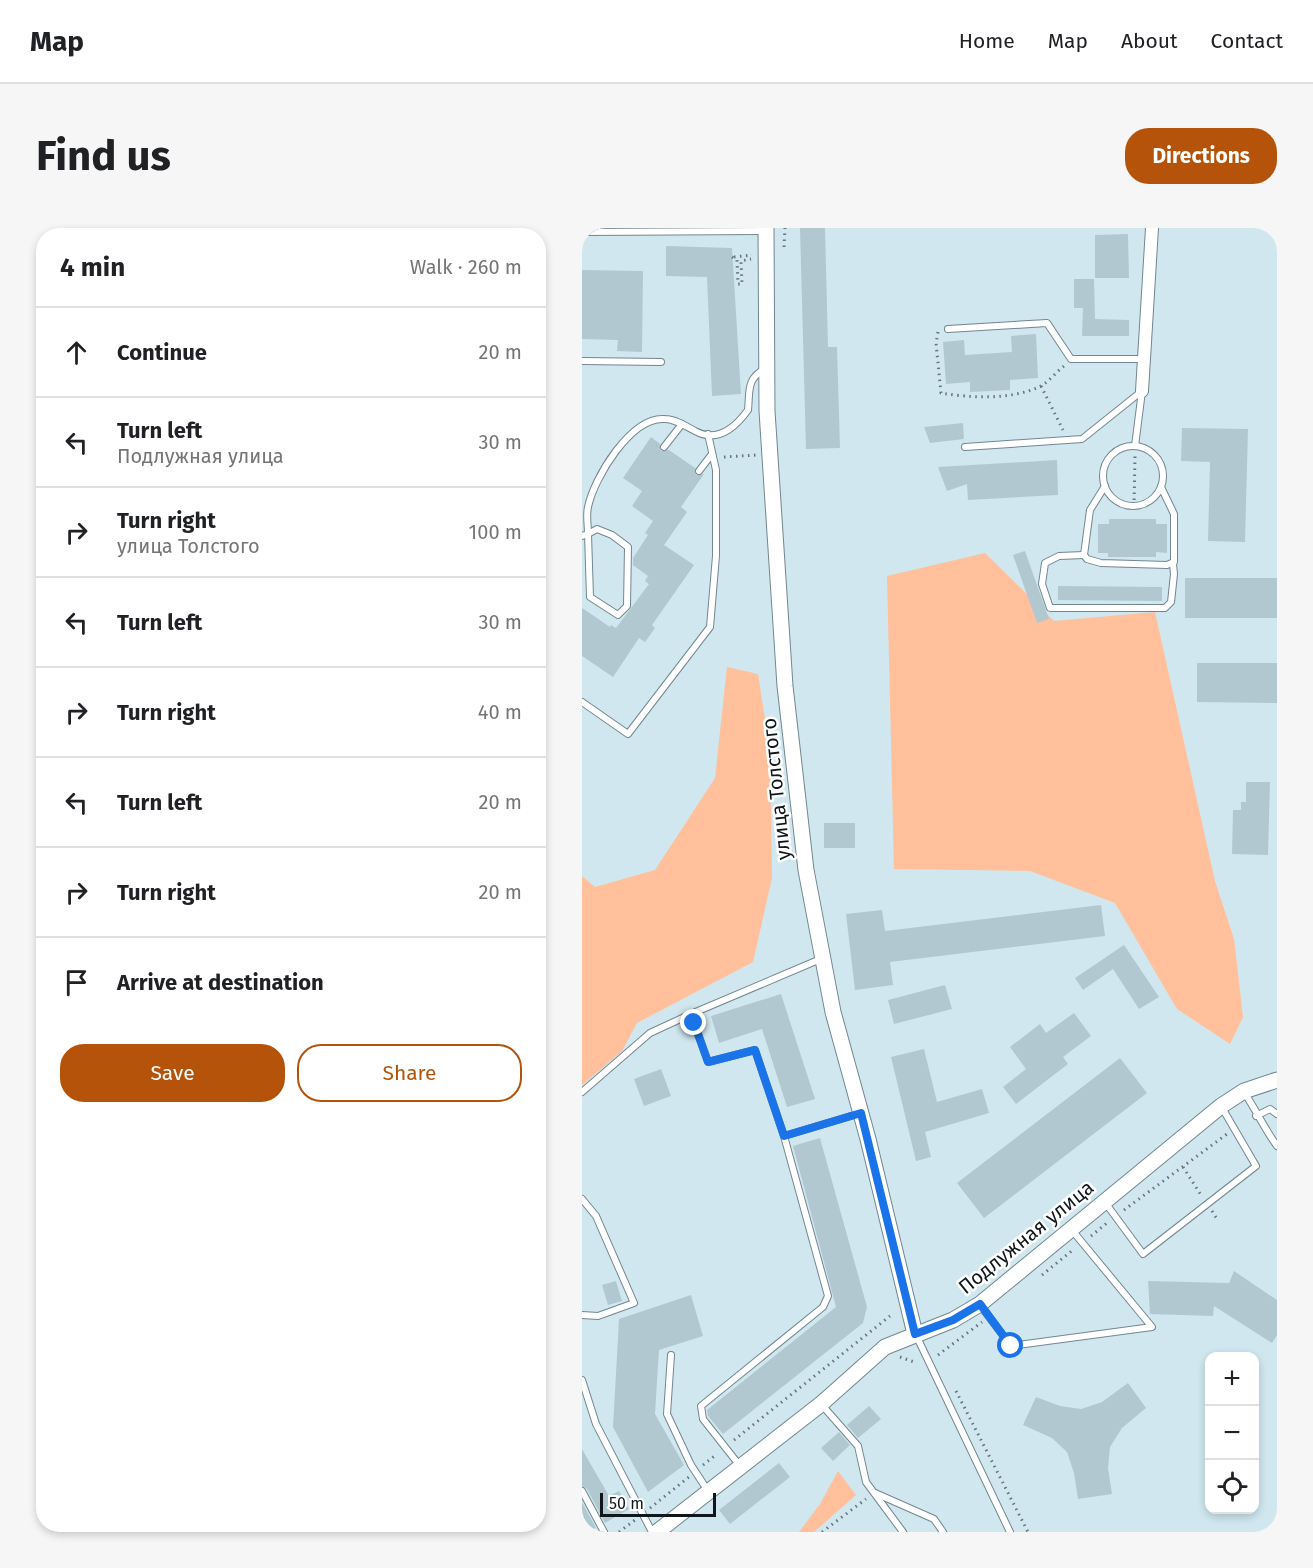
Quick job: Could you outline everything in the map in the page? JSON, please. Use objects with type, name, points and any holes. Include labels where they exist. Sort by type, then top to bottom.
[{"type":"street","points":[[1142,391],[1152,228]]},
{"type":"street","name":"улица Толстого","points":[[766,230],[767,411],[785,686],[806,870],[833,1012],[861,1113],[915,1334]]},
{"type":"street","name":"Подлужная улица","points":[[657,1532],[821,1404],[885,1347],[953,1320],[980,1304],[1221,1106],[1244,1091],[1277,1080]]},
{"type":"lane","points":[[582,232],[766,230]]},
{"type":"lane","points":[[948,329],[1047,323],[1071,359],[1144,359]]},
{"type":"lane","points":[[582,361],[661,362]]},
{"type":"lane","points":[[585,535],[597,529],[612,535],[628,547],[625,612],[618,615],[590,597],[585,535],[587,508],[594,488],[612,456],[632,433],[648,422],[665,419],[682,424],[698,433],[718,436],[730,430],[746,414],[749,401],[748,383],[755,374],[767,367]]},
{"type":"lane","points":[[965,447],[1082,439],[1142,391]]},
{"type":"lane","points":[[1136,446],[1142,391]]},
{"type":"lane","points":[[664,447],[682,424]]},
{"type":"lane","points":[[582,702],[628,734],[710,627],[716,556],[716,470],[708,434]]},
{"type":"lane","points":[[1136,446],[1144,447],[1158,458],[1164,475],[1161,487],[1154,498],[1134,506],[1117,502],[1105,486],[1103,476],[1109,458],[1116,451],[1136,446]]},
{"type":"lane","points":[[699,471],[712,454]]},
{"type":"lane","points":[[1084,555],[1090,510],[1105,486]]},
{"type":"lane","points":[[1161,487],[1174,514],[1173,564],[1172,602],[1165,608],[1050,608],[1042,584],[1045,563],[1059,556],[1084,555],[1087,559],[1101,563],[1173,564]]},
{"type":"lane","points":[[582,1092],[650,1033],[823,958]]},
{"type":"lane","points":[[690,1014],[708,1062],[755,1050],[784,1136],[828,1296],[823,1307],[703,1402],[701,1415],[741,1466]]},
{"type":"lane","points":[[1244,1091],[1256,1110],[1256,1116],[1277,1146]]},
{"type":"lane","points":[[1104,1200],[1143,1254],[1256,1166],[1221,1106]]},
{"type":"lane","points":[[1256,1116],[1270,1109],[1277,1114]]},
{"type":"lane","points":[[784,1136],[861,1113]]},
{"type":"lane","points":[[582,1200],[596,1216],[634,1303],[598,1316],[582,1315]]},
{"type":"lane","points":[[980,1304],[1011,1346],[1152,1327],[1070,1228]]},
{"type":"lane","points":[[915,1334],[1010,1532]]},
{"type":"lane","points":[[671,1354],[667,1414],[695,1472],[708,1492]]},
{"type":"lane","points":[[582,1380],[596,1424],[652,1532]]},
{"type":"lane","points":[[821,1404],[858,1446],[866,1482],[903,1532]]},
{"type":"lane","points":[[582,1491],[604,1532]]},
{"type":"lane","points":[[874,1493],[934,1519],[943,1532]]},
{"type":"path","points":[[784,247],[785,228]]},
{"type":"path","points":[[759,256],[741,261],[742,284],[738,284],[737,260],[732,257],[759,256]]},
{"type":"path","points":[[948,329],[939,330],[936,343],[941,393],[969,397],[1023,392],[1041,386],[1071,359]]},
{"type":"path","points":[[1041,386],[1069,440]]},
{"type":"path","points":[[1134,506],[1136,446]]},
{"type":"path","points":[[725,457],[764,454]]},
{"type":"path","points":[[1183,1167],[1217,1220]]},
{"type":"path","points":[[619,1532],[890,1317]]},
{"type":"path","points":[[943,1365],[938,1354],[989,1317]]},
{"type":"path","points":[[954,1386],[1028,1532]]},
{"type":"path","points":[[822,1532],[874,1493]]},
{"type":"path","points":[[1269,1532],[1277,1527]]},
{"type":"shaded area","points":[[985,553],[1054,621],[1155,612],[1215,881],[1234,939],[1243,1017],[1230,1044],[1177,1009],[1115,903],[1030,871],[894,869],[887,576]]},
{"type":"shaded area","points":[[727,667],[758,674],[770,752],[772,878],[753,962],[637,1023],[622,1051],[582,1085],[582,876],[595,887],[655,870],[715,778]]},
{"type":"shaded area","points":[[838,1471],[856,1495],[814,1532],[799,1532],[820,1504]]},
{"type":"building","points":[[800,228],[825,228],[828,347],[837,347],[840,448],[806,449]]},
{"type":"building","points":[[1128,234],[1129,278],[1095,278],[1095,235]]},
{"type":"building","points":[[666,246],[732,248],[741,394],[712,396],[707,277],[666,276]]},
{"type":"building","points":[[582,270],[643,271],[642,352],[617,351],[618,340],[582,339]]},
{"type":"building","points":[[1074,279],[1094,279],[1095,319],[1129,320],[1129,336],[1082,336],[1083,308],[1074,308]]},
{"type":"building","points":[[1036,334],[1038,378],[1010,380],[1010,390],[970,392],[970,382],[946,384],[943,342],[964,340],[965,355],[1012,352],[1011,336]]},
{"type":"building","points":[[963,423],[964,439],[930,443],[924,427]]},
{"type":"building","points":[[1182,428],[1248,429],[1245,542],[1208,541],[1210,462],[1181,461]]},
{"type":"building","points":[[651,437],[660,444],[661,451],[669,450],[695,468],[696,475],[704,474],[681,507],[687,512],[664,545],[694,565],[652,625],[655,628],[645,642],[639,638],[613,677],[582,656],[582,608],[610,627],[611,625],[616,628],[649,584],[645,581],[648,576],[633,565],[633,558],[648,535],[645,533],[653,521],[632,506],[642,491],[623,478]]},
{"type":"building","points":[[1057,460],[1058,495],[968,500],[967,484],[947,491],[938,467]]},
{"type":"building","points":[[1109,519],[1156,519],[1156,524],[1167,524],[1167,553],[1156,552],[1156,557],[1108,557],[1108,553],[1098,553],[1098,524],[1109,524]]},
{"type":"building","points":[[1025,551],[1049,619],[1037,623],[1013,555]]},
{"type":"building","points":[[1185,578],[1277,578],[1277,618],[1185,618]]},
{"type":"building","points":[[1058,586],[1162,587],[1162,601],[1058,600]]},
{"type":"building","points":[[1197,663],[1277,663],[1277,703],[1197,702]]},
{"type":"building","points":[[1246,782],[1270,782],[1268,855],[1232,854],[1233,810],[1241,810],[1241,802],[1246,802]]},
{"type":"building","points":[[824,823],[855,823],[855,848],[824,848]]},
{"type":"building","points":[[1101,905],[1105,936],[890,962],[893,985],[855,990],[846,914],[882,910],[885,931]]},
{"type":"building","points":[[1124,945],[1159,997],[1139,1009],[1113,969],[1083,990],[1075,978]]},
{"type":"building","points":[[945,985],[952,1009],[894,1024],[888,1000]]},
{"type":"building","points":[[781,994],[815,1099],[787,1107],[762,1029],[719,1043],[711,1016]]},
{"type":"building","points":[[1074,1013],[1091,1036],[1063,1057],[1068,1064],[1016,1104],[1003,1087],[1026,1069],[1010,1047],[1040,1024],[1046,1033]]},
{"type":"building","points":[[924,1049],[937,1102],[982,1089],[989,1113],[925,1132],[931,1157],[916,1161],[891,1057]]},
{"type":"building","points":[[1120,1058],[1147,1093],[984,1218],[957,1183]]},
{"type":"building","points":[[661,1069],[671,1096],[644,1106],[634,1079]]},
{"type":"building","points":[[820,1138],[867,1307],[863,1323],[723,1434],[708,1416],[707,1410],[836,1307],[793,1146]]},
{"type":"building","points":[[1234,1271],[1277,1300],[1277,1335],[1272,1343],[1214,1306],[1213,1316],[1150,1314],[1148,1281],[1229,1283]]},
{"type":"building","points":[[616,1281],[622,1301],[608,1305],[602,1285]]},
{"type":"building","points":[[691,1295],[703,1336],[659,1350],[655,1414],[684,1465],[648,1492],[613,1427],[619,1319]]},
{"type":"building","points":[[1128,1383],[1146,1408],[1122,1428],[1110,1447],[1108,1468],[1112,1494],[1078,1499],[1074,1473],[1067,1452],[1052,1438],[1023,1425],[1036,1397],[1060,1406],[1081,1409],[1102,1402]]},
{"type":"building","points":[[869,1406],[881,1419],[858,1438],[847,1425]]},
{"type":"building","points":[[839,1432],[850,1445],[833,1461],[821,1448]]},
{"type":"building","points":[[582,1449],[609,1496],[619,1491],[629,1509],[605,1523],[587,1489],[582,1486]]},
{"type":"building","points":[[779,1463],[790,1477],[730,1524],[719,1510]]},
{"type":"building","points":[[582,1502],[596,1528],[588,1532],[582,1532]]},
{"type":"route","points":[[694,1023],[708,1062],[755,1050],[784,1136],[861,1113],[915,1334],[953,1320],[980,1304],[1011,1346]]}]
